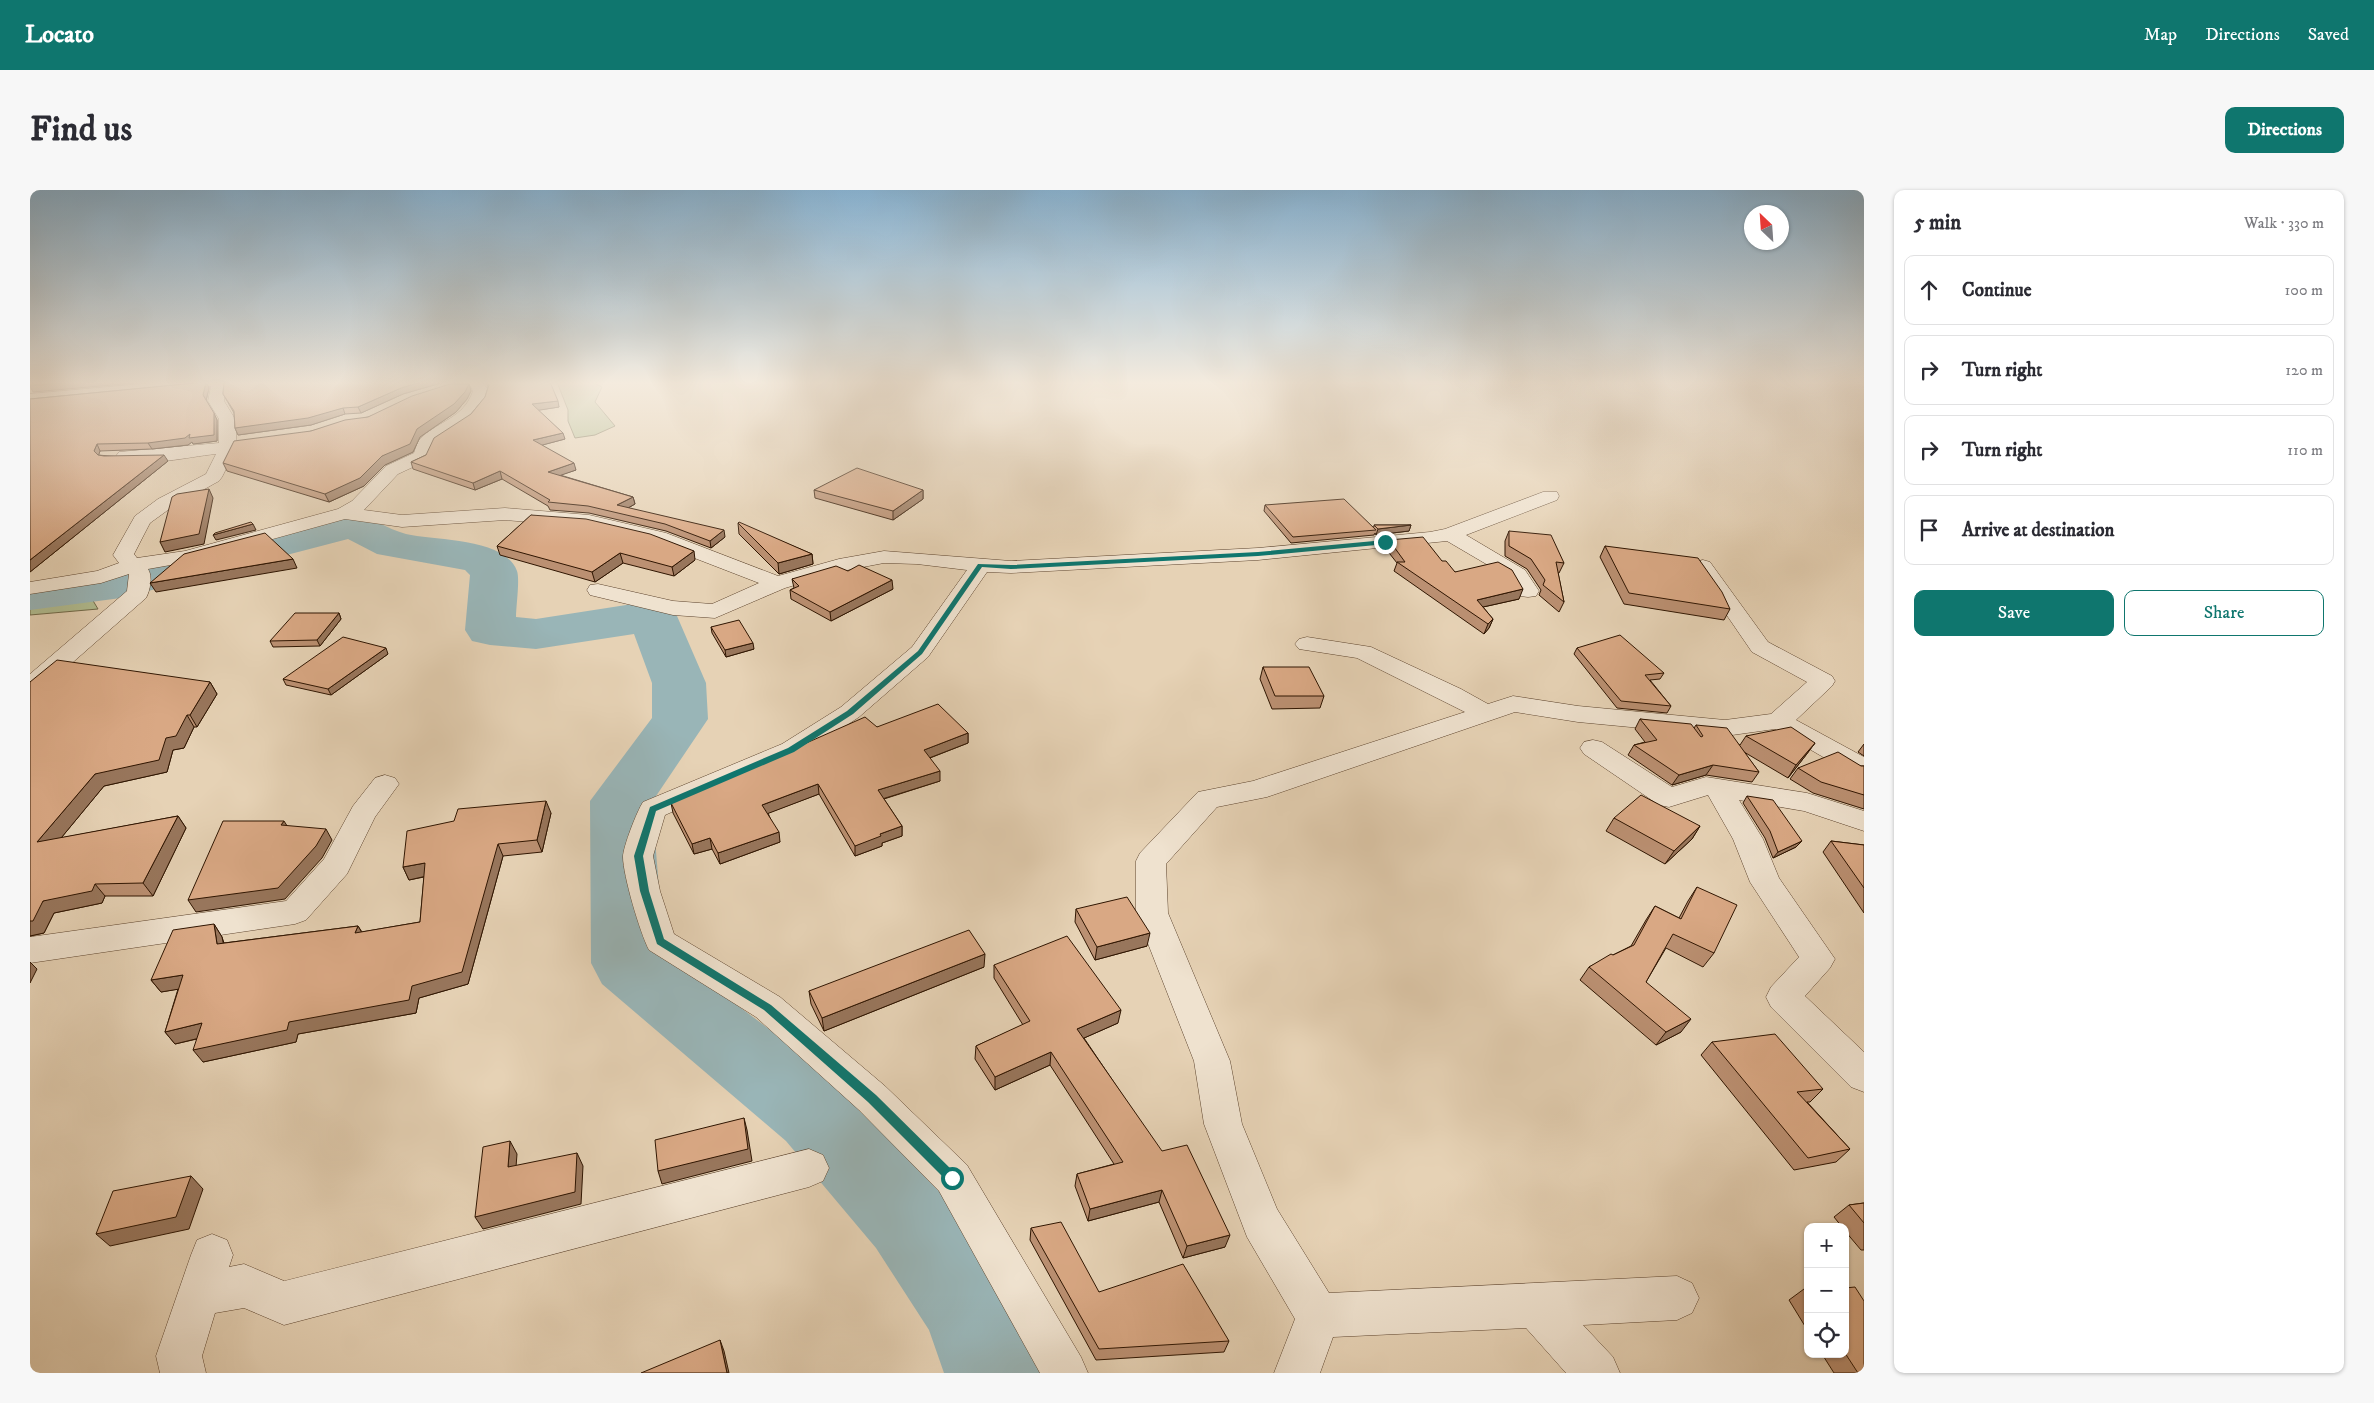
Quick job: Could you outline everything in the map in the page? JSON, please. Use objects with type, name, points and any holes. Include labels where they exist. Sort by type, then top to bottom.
[{"type":"street","points":[[137,577],[123,555],[142,520],[165,503],[213,477],[228,445],[228,437]]},
{"type":"street","points":[[30,588],[102,577],[137,577],[186,557],[345,513],[359,505],[392,470],[422,456],[427,442],[434,437]]},
{"type":"street","points":[[108,456],[152,456],[228,445],[248,440]]},
{"type":"street","points":[[598,590],[674,608],[715,611],[777,583],[839,565],[884,557],[917,558],[1011,567],[1258,554],[1430,538],[1450,534],[1550,496]]},
{"type":"street","points":[[345,513],[402,521],[506,514],[589,521],[659,537],[777,583]]},
{"type":"street","points":[[1450,534],[1518,574],[1528,591]]},
{"type":"street","points":[[1318,1316],[1262,1223],[1223,1124],[1212,1061],[1152,913],[1151,861],[1208,799],[1257,790],[1513,704],[1578,714],[1725,728],[1779,721],[1823,682],[1760,647],[1700,562]]},
{"type":"street","points":[[981,565],[920,652],[857,706],[791,750],[652,809],[638,856],[645,891],[660,941],[768,1008],[872,1098],[952,1178],[1065,1373]]},
{"type":"street","points":[[30,687],[137,577]]},
{"type":"street","points":[[1307,644],[1363,652],[1452,694],[1485,713]]},
{"type":"street","points":[[1779,721],[1864,769]]},
{"type":"street","points":[[1593,748],[1669,798],[1706,786],[1720,790],[1807,802],[1864,821]]},
{"type":"street","points":[[30,950],[295,912],[336,866],[362,812],[385,784]]},
{"type":"street","points":[[1720,790],[1748,839],[1765,882],[1818,959],[1783,997],[1864,1076]]},
{"type":"street","points":[[199,1294],[244,1286],[284,1303],[810,1168]]},
{"type":"street","points":[[183,1373],[179,1356],[212,1254]]},
{"type":"street","points":[[1318,1316],[1677,1298]]},
{"type":"street","points":[[1535,1306],[1597,1373]]},
{"type":"street","points":[[1297,1373],[1318,1316]]},
{"type":"green space","points":[[83,584],[98,609],[30,615],[30,586]]},
{"type":"building","points":[[30,437],[186,437],[148,443],[97,444],[94,451],[98,455],[104,456],[164,455],[30,560]]},
{"type":"building","points":[[263,437],[413,437],[410,444],[382,456],[360,478],[325,494],[223,463],[234,441]]},
{"type":"building","points":[[545,437],[533,440],[574,463],[548,472],[633,497],[617,505],[724,530],[710,541],[665,524],[588,506],[548,502],[550,500],[500,471],[473,483],[411,462],[426,455],[434,438]]},
{"type":"building","points":[[857,468],[923,490],[893,511],[814,490]]},
{"type":"building","points":[[209,489],[199,534],[160,542],[172,497],[177,494]]},
{"type":"building","points":[[1344,499],[1376,530],[1293,537],[1265,505]]},
{"type":"building","points":[[531,515],[586,519],[650,534],[694,551],[672,567],[620,553],[592,572],[497,546]]},
{"type":"building","points":[[251,522],[253,524],[213,535],[215,533]]},
{"type":"building","points":[[739,522],[812,554],[778,563]]},
{"type":"building","points":[[1374,525],[1411,525],[1378,529]]},
{"type":"building","points":[[1509,531],[1551,535],[1564,563],[1556,562],[1564,602],[1543,585],[1545,580],[1531,559],[1509,546]]},
{"type":"building","points":[[265,533],[293,559],[150,583],[184,554]]},
{"type":"building","points":[[1423,537],[1442,561],[1446,561],[1455,572],[1498,562],[1512,570],[1523,589],[1477,600],[1493,619],[1488,624],[1397,562],[1405,562],[1389,540]]},
{"type":"building","points":[[1605,546],[1698,558],[1722,592],[1730,609],[1629,593]]},
{"type":"building","points":[[859,565],[892,580],[830,612],[790,590],[799,586],[792,579],[836,566],[848,571]]},
{"type":"building","points":[[295,613],[339,613],[317,640],[270,641]]},
{"type":"building","points":[[739,620],[753,643],[725,650],[711,627]]},
{"type":"building","points":[[1620,635],[1664,673],[1645,675],[1671,706],[1621,701],[1577,648]]},
{"type":"building","points":[[343,637],[386,648],[328,689],[283,679]]},
{"type":"building","points":[[57,660],[210,682],[190,715],[187,715],[176,736],[166,738],[159,760],[95,774],[37,842],[178,816],[143,883],[95,884],[92,891],[43,901],[33,921],[30,921],[30,682]]},
{"type":"building","points":[[1263,667],[1309,667],[1324,696],[1275,696]]},
{"type":"building","points":[[938,704],[968,733],[924,750],[940,771],[878,790],[902,826],[855,846],[818,784],[762,805],[779,832],[718,853],[710,838],[692,844],[671,803],[865,717],[877,727]]},
{"type":"building","points":[[1640,719],[1691,724],[1701,737],[1703,736],[1696,725],[1727,728],[1759,772],[1713,765],[1679,775],[1634,745],[1657,740]]},
{"type":"building","points":[[1791,727],[1815,743],[1796,765],[1746,736]]},
{"type":"building","points":[[1838,752],[1864,766],[1864,795],[1821,782],[1798,768]]},
{"type":"building","points":[[1641,795],[1700,826],[1674,851],[1614,818]]},
{"type":"building","points":[[1747,796],[1773,800],[1802,841],[1778,852],[1770,831]]},
{"type":"building","points":[[546,801],[537,840],[498,844],[462,972],[412,986],[409,1000],[289,1022],[287,1030],[193,1050],[202,1023],[165,1032],[183,975],[151,980],[173,930],[214,924],[217,944],[358,926],[355,933],[420,922],[425,863],[403,867],[407,831],[454,821],[458,809]]},
{"type":"building","points":[[223,821],[284,821],[281,825],[326,829],[316,846],[278,888],[188,900]]},
{"type":"building","points":[[1831,841],[1864,845],[1864,888]]},
{"type":"building","points":[[1697,887],[1737,905],[1714,953],[1673,934],[1646,982],[1691,1019],[1666,1032],[1589,967],[1611,954],[1613,955],[1634,945],[1655,906],[1681,919]]},
{"type":"building","points":[[1127,897],[1150,933],[1097,947],[1076,909]]},
{"type":"building","points":[[969,930],[985,954],[822,1018],[809,991]]},
{"type":"building","points":[[1067,936],[1121,1010],[1077,1029],[1162,1151],[1187,1145],[1230,1235],[1187,1246],[1162,1190],[1090,1209],[1077,1174],[1123,1162],[1051,1052],[995,1077],[976,1046],[1030,1021],[994,965]]},
{"type":"building","points":[[1775,1034],[1823,1089],[1797,1092],[1850,1149],[1808,1158],[1712,1042]]},
{"type":"building","points":[[744,1118],[748,1149],[658,1171],[655,1140]]},
{"type":"building","points":[[510,1141],[508,1167],[577,1153],[575,1192],[475,1217],[483,1147]]},
{"type":"building","points":[[191,1176],[176,1217],[96,1234],[113,1191]]},
{"type":"building","points":[[1864,1203],[1864,1223],[1849,1205]]},
{"type":"building","points":[[1061,1222],[1099,1292],[1183,1264],[1229,1341],[1099,1349],[1031,1228]]},
{"type":"building","points":[[1855,1287],[1864,1301],[1864,1373],[1858,1373],[1848,1358],[1849,1288]]},
{"type":"building","points":[[720,1340],[727,1373],[641,1373]]},
{"type":"waterway","points":[[30,596],[121,584],[353,525],[393,545],[479,559],[494,572],[490,630],[536,634],[652,616],[679,683],[680,719],[621,801],[628,963],[816,1114],[908,1216],[968,1303],[995,1373]]},
{"type":"route","points":[[952,1178],[872,1098],[768,1008],[660,941],[645,891],[638,856],[652,809],[791,750],[850,712],[920,652],[981,565],[1011,567],[1258,554],[1385,542]]}]
